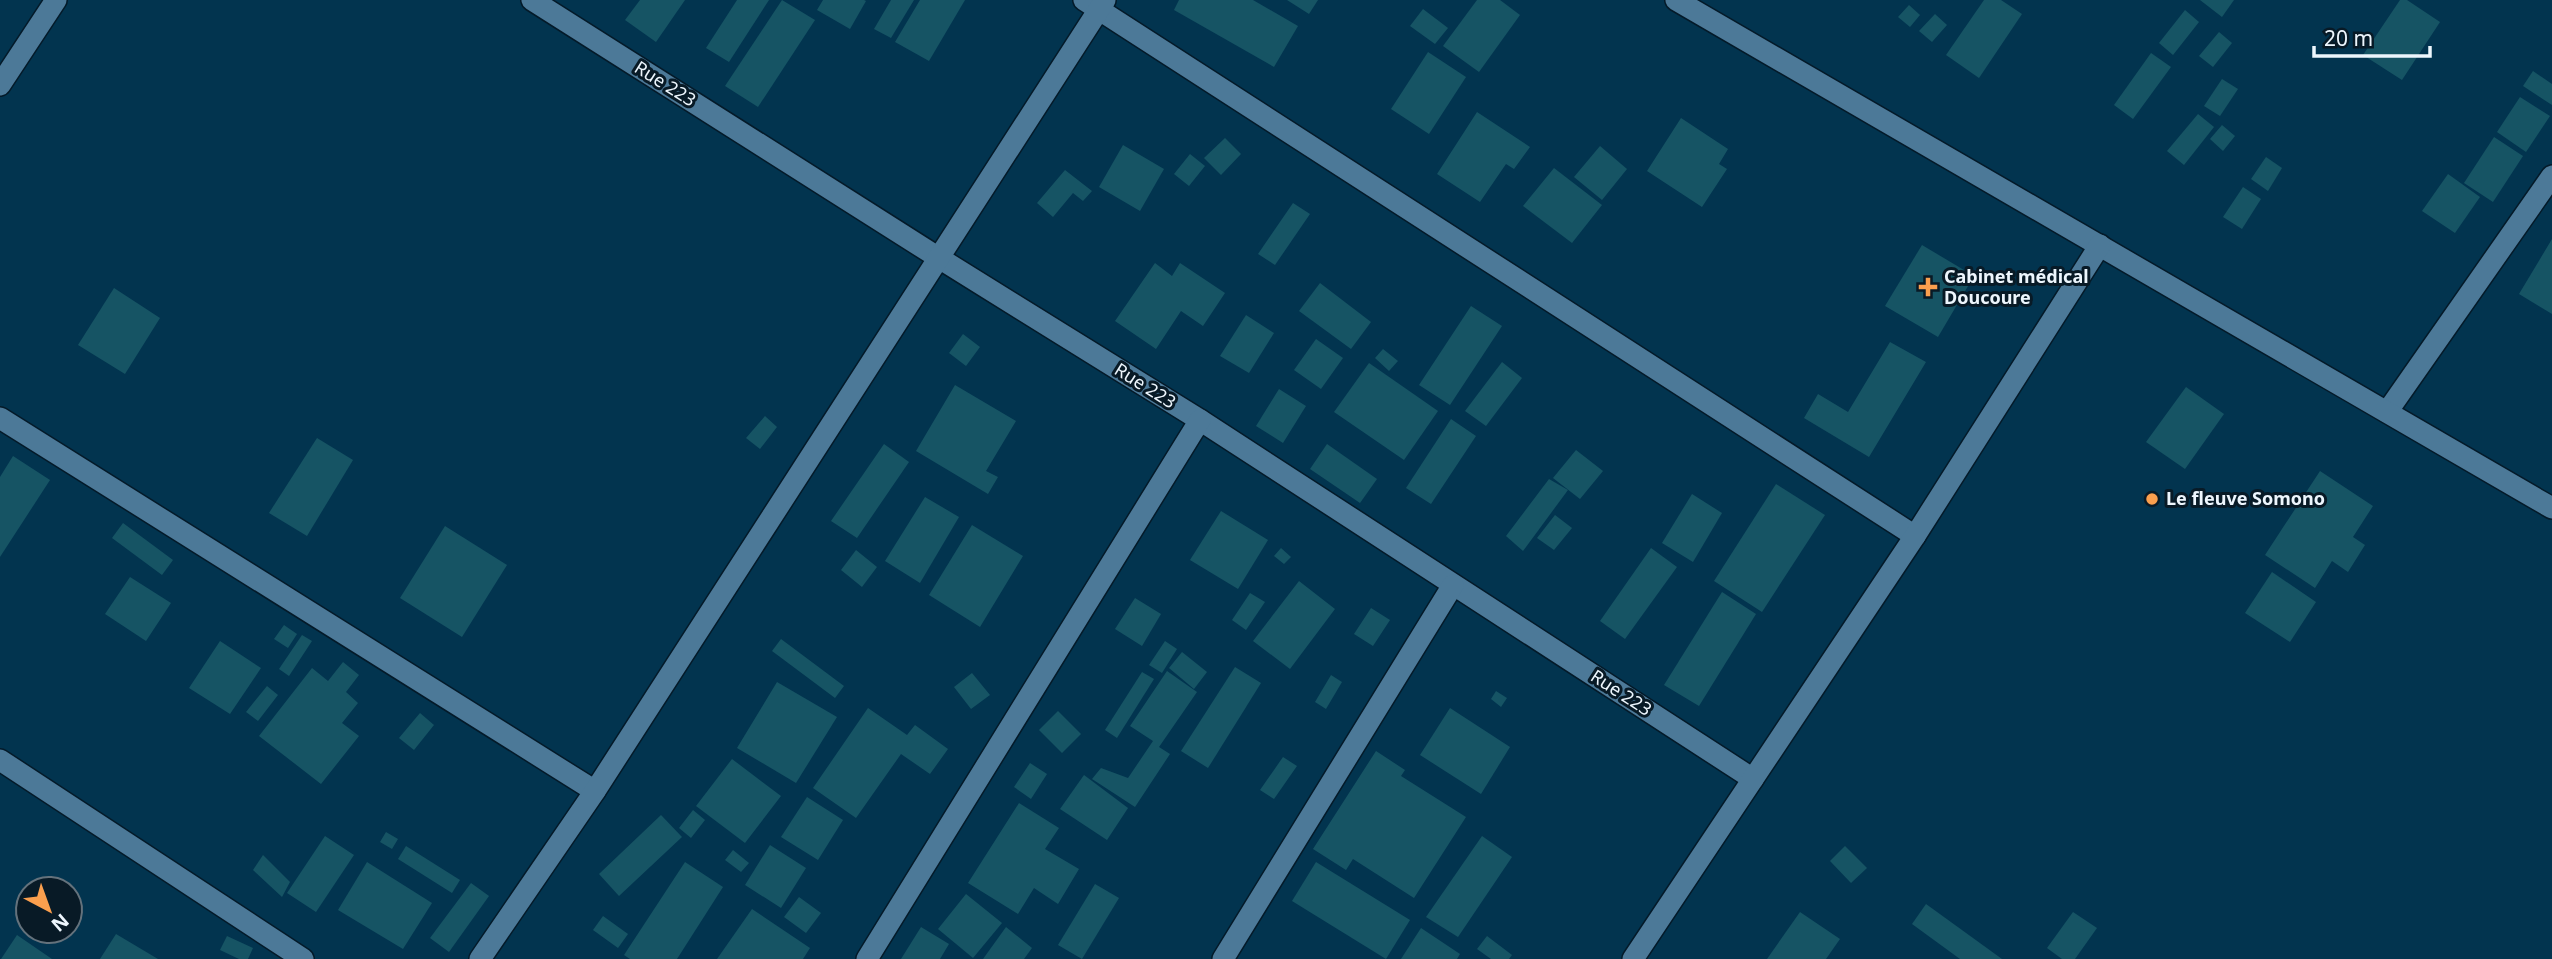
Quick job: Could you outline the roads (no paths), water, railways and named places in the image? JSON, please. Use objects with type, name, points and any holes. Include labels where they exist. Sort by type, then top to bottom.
[{"type":"street","points":[[0,85],[57,0]]},
{"type":"street","name":"Rue 223","points":[[531,0],[1200,420],[1754,779]]},
{"type":"street","points":[[1676,0],[2552,508]]},
{"type":"street","points":[[480,959],[595,791],[939,258],[1096,3],[1915,536]]},
{"type":"street","points":[[2387,412],[2552,176]]},
{"type":"street","points":[[1633,959],[1915,536],[2100,246]]},
{"type":"street","points":[[0,418],[595,791]]},
{"type":"street","points":[[867,959],[1200,420]]},
{"type":"street","points":[[1223,959],[1453,585]]},
{"type":"street","points":[[0,760],[303,959]]},
{"type":"place","name":"Cabinet médical Doucoure","points":[[1928,287]]},
{"type":"place","name":"Le fleuve Somono","points":[[2152,499]]}]
